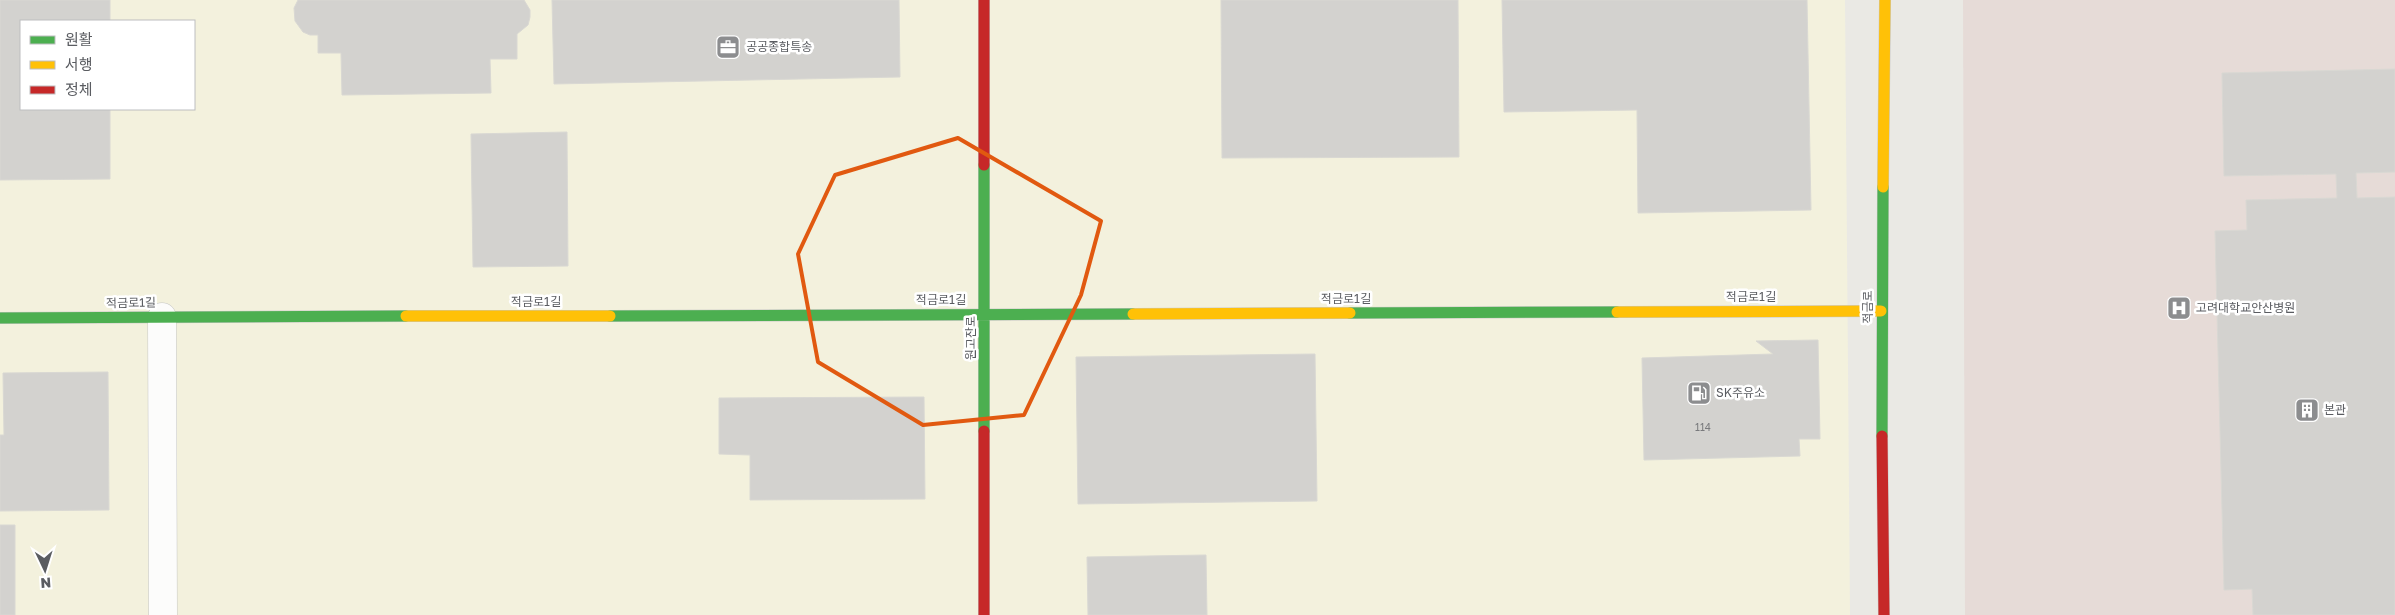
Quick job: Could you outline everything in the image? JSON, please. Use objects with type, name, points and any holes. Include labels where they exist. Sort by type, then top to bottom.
[{"type":"street","name":"원고잔로","points":[[984,0],[984,615]]},
{"type":"street","name":"적금로","points":[[1884,615],[1881,311],[1885,0]]},
{"type":"street","name":"적금로1길","points":[[0,318],[1881,311]]},
{"type":"street","points":[[162,317],[163,615]]},
{"type":"highlighted area","points":[[958,138],[1101,221],[1081,295],[1024,415],[923,425],[818,362],[798,254],[835,175]]},
{"type":"shaded area","points":[[0,0],[1845,0],[1850,615],[0,615]]},
{"type":"shaded area","name":"고려대학교안산병원","points":[[1963,0],[2395,0],[2395,615],[1965,615]]},
{"type":"building","points":[[0,0],[110,0],[110,20],[20,20],[20,110],[110,110],[110,179],[0,180]]},
{"type":"building","points":[[298,0],[524,0],[530,10],[530,17],[528,25],[517,34],[517,59],[490,59],[491,93],[342,95],[341,53],[318,53],[318,35],[310,35],[303,32],[295,21],[294,8]]},
{"type":"building","points":[[552,0],[899,0],[900,77],[554,84]]},
{"type":"building","points":[[1221,0],[1458,0],[1459,157],[1222,158]]},
{"type":"building","points":[[1502,0],[1807,0],[1811,210],[1638,213],[1637,110],[1504,112]]},
{"type":"building","name":"본관","points":[[2395,69],[2395,172],[2356,173],[2357,198],[2395,197],[2395,615],[2253,615],[2252,589],[2224,590],[2215,231],[2247,230],[2246,200],[2337,198],[2336,174],[2224,176],[2222,73]]},
{"type":"building","points":[[567,132],[568,266],[473,267],[471,134]]},
{"type":"building","points":[[1818,340],[1820,439],[1799,439],[1800,456],[1644,460],[1642,358],[1773,354],[1756,341]]},
{"type":"building","points":[[1315,354],[1317,501],[1078,504],[1076,357]]},
{"type":"building","points":[[108,372],[109,510],[0,511],[0,435],[4,435],[3,373]]},
{"type":"building","points":[[924,397],[925,499],[750,500],[750,455],[719,454],[719,398]]},
{"type":"building","points":[[0,525],[15,525],[15,615],[0,615]]},
{"type":"building","points":[[1206,555],[1207,615],[1088,615],[1087,557]]},
{"type":"traffic: fast","points":[[984,165],[984,431]]},
{"type":"traffic: fast","points":[[1882,436],[1883,187]]},
{"type":"traffic: fast","points":[[1350,313],[1617,312]]},
{"type":"traffic: fast","points":[[610,316],[1133,314]]},
{"type":"traffic: fast","points":[[0,318],[406,316]]},
{"type":"traffic: slow","points":[[1883,187],[1885,0]]},
{"type":"traffic: slow","points":[[1617,312],[1881,311]]},
{"type":"traffic: slow","points":[[1133,314],[1350,313]]},
{"type":"traffic: slow","points":[[406,316],[610,316]]},
{"type":"traffic: jam","points":[[984,0],[984,165]]},
{"type":"traffic: jam","points":[[984,431],[984,615]]},
{"type":"traffic: jam","points":[[1882,436],[1884,615]]},
{"type":"place","name":"공공종합특송","points":[[728,47]]},
{"type":"place","name":"고려대학교안산병원","points":[[2179,308]]},
{"type":"place","name":"SK주유소","points":[[1699,393]]},
{"type":"place","name":"본관","points":[[2307,410]]}]
